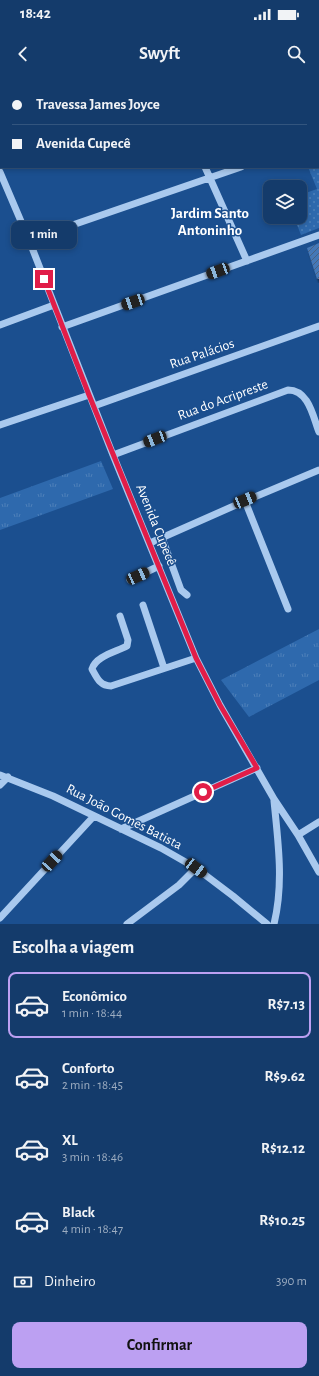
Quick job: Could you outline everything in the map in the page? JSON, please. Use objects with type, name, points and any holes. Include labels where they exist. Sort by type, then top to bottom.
[{"type":"street","points":[[205,168],[247,261]]},
{"type":"street","points":[[29,240],[238,168]]},
{"type":"street","name":"Avenida Cupecê","points":[[0,172],[29,240],[89,395],[196,658],[220,705],[274,799],[298,835],[319,872]]},
{"type":"street","points":[[62,327],[319,235]]},
{"type":"street","points":[[0,325],[54,305]]},
{"type":"street","name":"Rua Palácios","points":[[94,406],[319,326]]},
{"type":"street","name":"Rua do Acripreste","points":[[113,455],[288,390],[295,391],[304,396],[319,432]]},
{"type":"street","points":[[0,425],[89,395]]},
{"type":"street","points":[[150,543],[245,500],[319,470]]},
{"type":"street","points":[[245,500],[288,609]]},
{"type":"street","points":[[162,538],[181,590],[187,595]]},
{"type":"street","points":[[130,580],[159,566]]},
{"type":"street","points":[[143,605],[164,668]]},
{"type":"street","points":[[120,616],[128,640],[127,646],[98,660],[94,664],[92,669],[100,684],[111,686],[196,658]]},
{"type":"street","points":[[121,829],[257,768]]},
{"type":"street","name":"Rua João Gomes Batista","points":[[0,775],[53,796],[162,848],[196,868],[267,924]]},
{"type":"street","points":[[0,785],[8,777]]},
{"type":"street","points":[[274,799],[280,866],[278,908],[274,924]]},
{"type":"street","points":[[0,918],[94,816]]},
{"type":"street","points":[[298,835],[319,822]]},
{"type":"street","points":[[127,924],[179,885],[196,868]]},
{"type":"green space","points":[[308,168],[319,168],[319,228],[301,235],[297,224],[307,224],[307,193],[317,189]]},
{"type":"green space","points":[[101,461],[113,489],[0,530],[0,498]]},
{"type":"green space","points":[[319,629],[319,680],[249,717],[221,680]]},
{"type":"building","points":[[319,243],[319,279],[317,279],[307,248]]},
{"type":"district","name":"Jardim Santo Antoninho","points":[[210,222]]},
{"type":"route","points":[[44,279],[113,455],[196,658],[220,705],[257,768],[203,792]]}]
